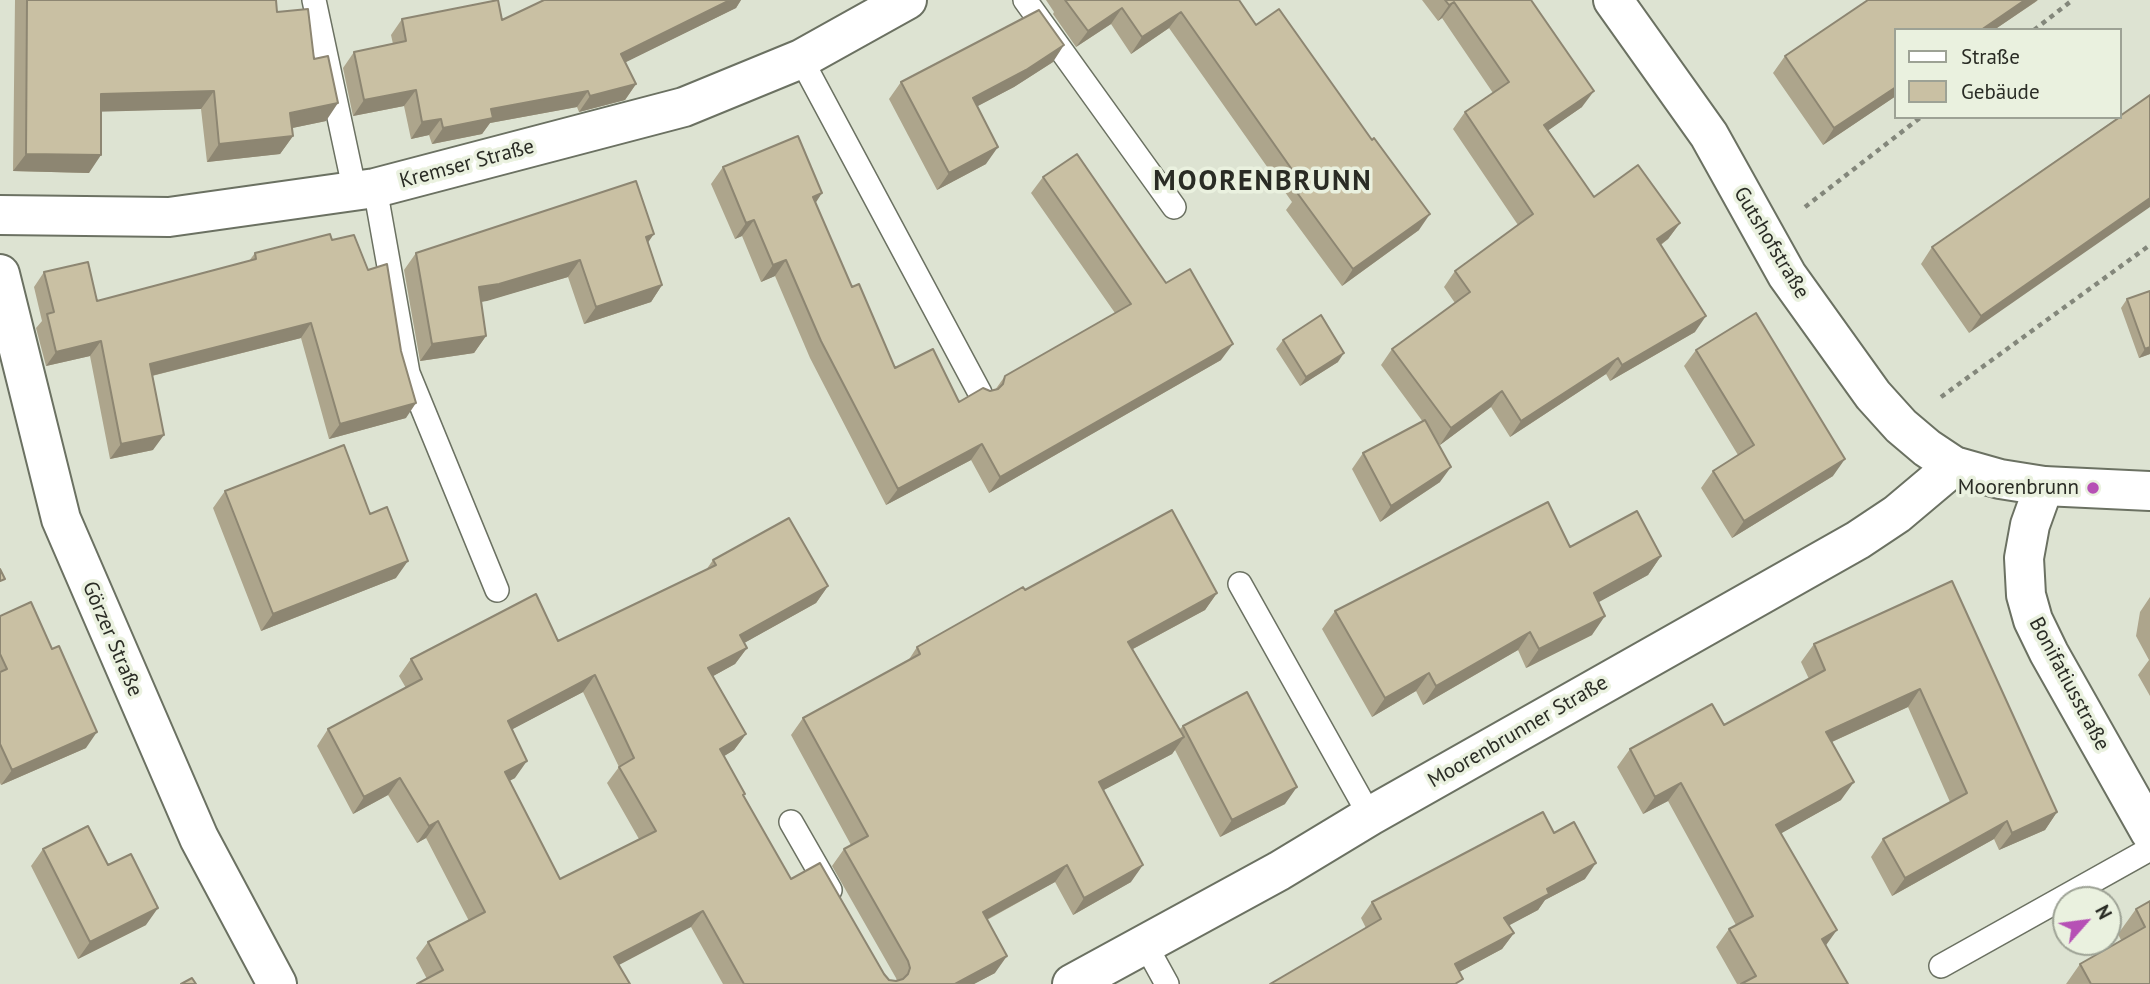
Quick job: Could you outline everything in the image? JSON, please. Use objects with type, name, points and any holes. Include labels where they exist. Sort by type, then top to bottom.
[{"type":"street","name":"Kremser Straße","points":[[0,215],[169,217],[365,190],[684,107],[801,59],[907,0]]},
{"type":"street","name":"Gutshofstraße","points":[[1613,0],[1709,135],[1787,275],[1873,396],[1900,426],[1954,466],[2000,479],[2044,486],[2150,491]]},
{"type":"street","name":"Görzer Straße","points":[[0,274],[61,519],[199,838],[277,984]]},
{"type":"street","name":"Moorenbrunner Straße","points":[[1072,984],[1279,871],[1370,816],[1858,540],[1896,514],[1954,466]]},
{"type":"street","name":"Bonifatiusstraße","points":[[2044,486],[2030,525],[2024,558],[2026,595],[2033,620],[2150,832]]},
{"type":"lane","points":[[314,0],[365,190],[408,373],[497,590]]},
{"type":"lane","points":[[1025,0],[1174,207]]},
{"type":"lane","points":[[801,59],[980,393]]},
{"type":"lane","points":[[1240,584],[1370,816]]},
{"type":"lane","points":[[791,822],[837,903]]},
{"type":"lane","points":[[1941,966],[2150,849]]},
{"type":"lane","points":[[1145,944],[1167,984]]},
{"type":"path","points":[[2036,28],[2070,1]]},
{"type":"path","points":[[1765,237],[1918,119]]},
{"type":"path","points":[[1900,426],[2150,245]]},
{"type":"building","points":[[27,0],[276,0],[277,12],[308,9],[314,59],[328,56],[338,103],[290,113],[293,136],[219,144],[214,91],[101,94],[101,155],[26,154]]},
{"type":"building","points":[[498,0],[502,20],[544,0],[730,0],[621,54],[636,84],[590,96],[588,91],[491,109],[493,118],[443,128],[441,119],[422,122],[416,90],[364,100],[354,52],[406,41],[402,19]]},
{"type":"building","points":[[1065,0],[1239,0],[1256,25],[1279,9],[1372,140],[1374,138],[1430,214],[1353,269],[1298,194],[1305,188],[1181,12],[1142,37],[1122,8],[1088,31]]},
{"type":"building","points":[[1445,0],[1531,0],[1594,91],[1544,125],[1594,197],[1638,165],[1680,223],[1657,239],[1706,316],[1622,365],[1618,358],[1521,421],[1502,391],[1451,428],[1392,349],[1470,292],[1455,271],[1533,214],[1465,112],[1509,82],[1454,2],[1449,5]]},
{"type":"building","points":[[1868,0],[2025,0],[1984,28],[1895,28],[1895,88],[1834,128],[1785,56]]},
{"type":"building","points":[[1039,10],[1064,45],[1026,70],[973,98],[998,147],[949,173],[901,82]]},
{"type":"building","points":[[2150,95],[2150,198],[1981,316],[1932,247],[2117,119],[2122,119],[2122,115]]},
{"type":"building","points":[[798,136],[822,193],[813,197],[852,287],[859,284],[895,368],[933,349],[959,402],[983,388],[990,391],[998,389],[1005,376],[1131,304],[1043,177],[1077,154],[1166,283],[1190,269],[1233,344],[1000,477],[982,444],[898,489],[821,341],[786,260],[773,265],[754,220],[746,223],[723,167]]},
{"type":"building","points":[[636,181],[654,234],[646,237],[662,285],[596,307],[580,260],[499,284],[479,287],[486,336],[432,344],[416,253]]},
{"type":"building","points":[[330,234],[332,240],[354,235],[368,270],[387,264],[401,351],[416,403],[340,424],[311,323],[150,364],[164,435],[121,444],[101,341],[56,352],[47,314],[54,312],[44,272],[88,262],[97,301],[256,259],[255,253]]},
{"type":"building","points":[[2150,291],[2150,347],[2145,349],[2127,299]]},
{"type":"building","points":[[1756,313],[1845,459],[1744,521],[1713,471],[1754,445],[1696,350]]},
{"type":"building","points":[[1321,315],[1344,353],[1306,377],[1283,340]]},
{"type":"building","points":[[1425,420],[1451,467],[1391,506],[1363,453]]},
{"type":"building","points":[[344,445],[370,514],[387,507],[408,561],[273,614],[225,491]]},
{"type":"building","points":[[1548,502],[1570,547],[1637,511],[1661,556],[1594,593],[1605,616],[1539,649],[1530,632],[1436,686],[1429,673],[1385,698],[1335,611]]},
{"type":"building","points":[[1172,510],[1217,593],[1128,642],[1184,737],[1099,782],[1143,865],[1084,898],[1067,865],[983,912],[1007,956],[955,984],[744,984],[703,911],[614,957],[630,984],[417,984],[443,970],[428,942],[485,912],[438,821],[429,826],[400,778],[364,797],[328,729],[422,679],[411,659],[536,594],[558,641],[716,565],[713,560],[789,518],[828,586],[740,635],[747,648],[708,668],[746,734],[720,749],[791,879],[820,863],[884,974],[889,980],[896,981],[908,974],[908,961],[844,849],[868,836],[803,718],[920,654],[917,647],[1023,587],[1025,590]],"holes":[[[595,675],[634,758],[619,767],[656,831],[560,879],[505,772],[527,761],[508,721]]]},
{"type":"building","points":[[1952,581],[2057,812],[2012,833],[2007,821],[1905,878],[1883,839],[1967,793],[1920,689],[1826,732],[1854,782],[1776,825],[1837,930],[1822,939],[1848,984],[1741,984],[1756,976],[1729,929],[1753,916],[1681,783],[1655,797],[1630,749],[1712,704],[1724,725],[1825,670],[1814,644]]},
{"type":"building","points":[[31,602],[52,649],[59,646],[97,732],[12,770],[0,744],[0,672],[7,669],[0,654],[0,616]]},
{"type":"building","points":[[1247,692],[1297,787],[1232,820],[1183,726]]},
{"type":"building","points":[[1543,812],[1554,833],[1574,822],[1596,863],[1547,889],[1549,894],[1504,918],[1514,933],[1455,964],[1463,979],[1455,984],[1270,984],[1381,919],[1372,902]]},
{"type":"building","points":[[88,826],[108,865],[131,854],[158,908],[90,942],[43,849]]},
{"type":"building","points":[[2150,901],[2150,984],[2091,984],[2080,964],[2094,956],[2122,956],[2122,940],[2145,927],[2136,909]]},
{"type":"building","points":[[192,978],[196,984],[181,984]]},
{"type":"place","name":"Moorenbrunn","points":[[2093,488]]},
{"type":"district","name":"MOORENBRUNN","points":[[1263,182]]}]
